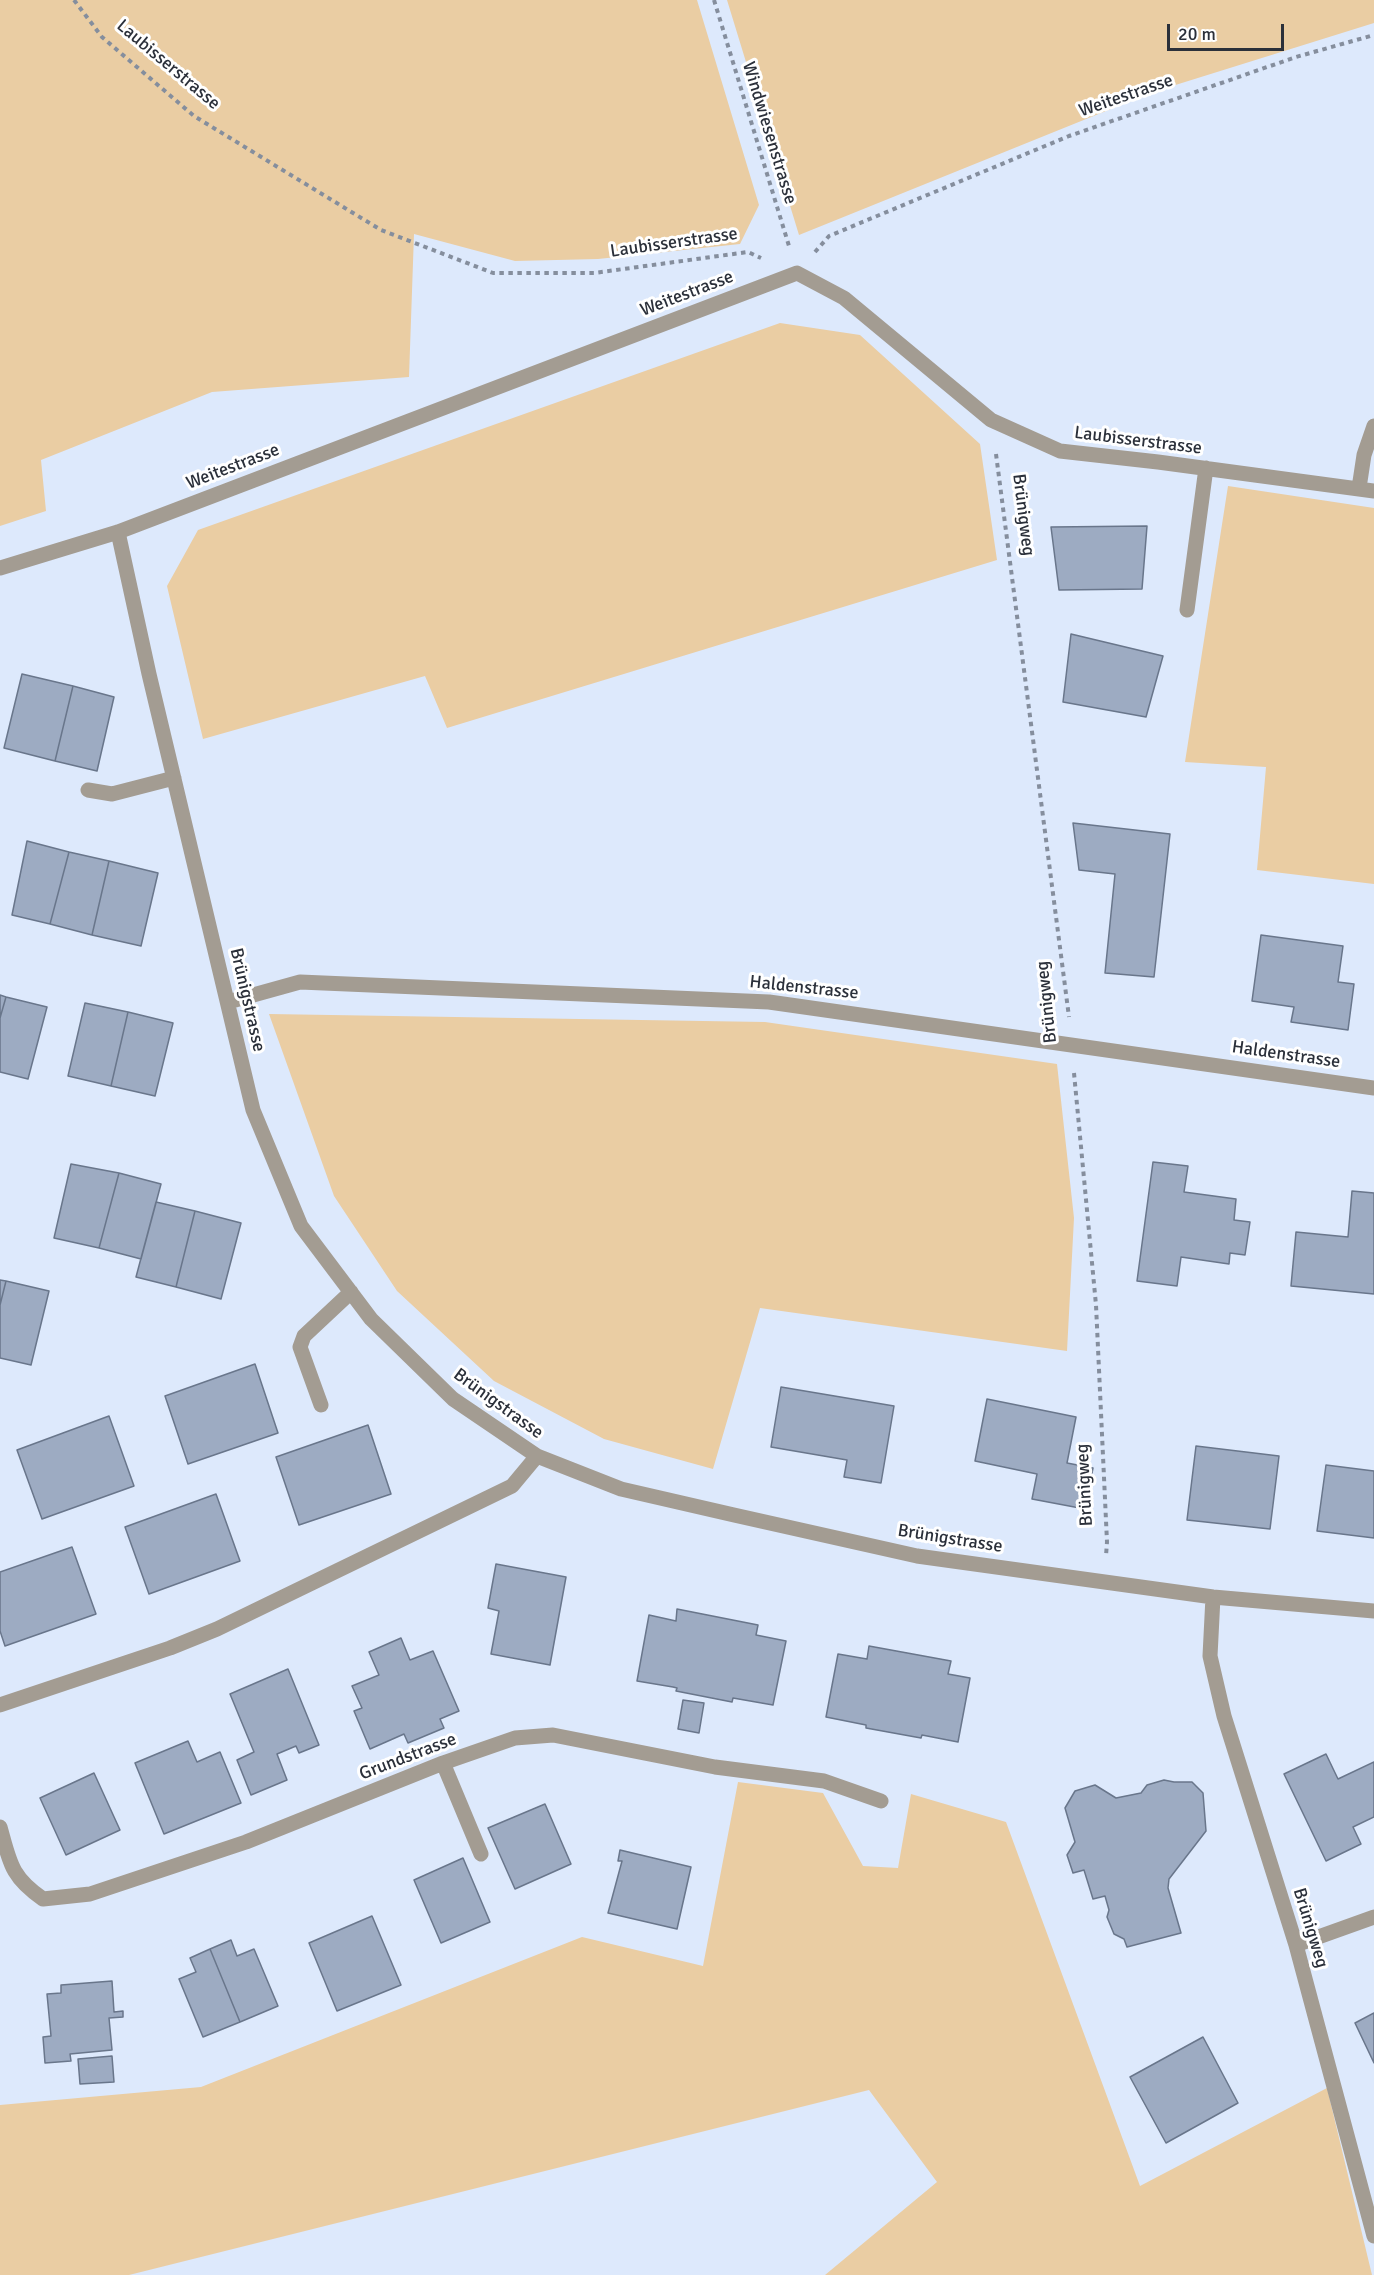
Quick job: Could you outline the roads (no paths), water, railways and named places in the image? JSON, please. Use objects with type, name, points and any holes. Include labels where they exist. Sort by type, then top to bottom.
[{"type":"street","name":"Laubisserstrasse","points":[[797,273],[844,298],[991,420],[1060,451],[1367,490]]},
{"type":"street","name":"Weitestrasse","points":[[0,568],[118,532],[797,273]]},
{"type":"street","points":[[1367,490],[1364,455],[1374,426]]},
{"type":"street","points":[[1187,610],[1206,468]]},
{"type":"street","name":"Brünigstrasse","points":[[118,532],[253,1110],[301,1226],[371,1319],[453,1399],[537,1456],[621,1489],[917,1556],[1213,1597],[1374,1611]]},
{"type":"street","points":[[88,790],[112,794],[174,778]]},
{"type":"street","name":"Haldenstrasse","points":[[228,1002],[300,982],[757,1001],[1071,1043],[1374,1088]]},
{"type":"street","points":[[321,1405],[300,1347],[304,1336],[351,1292]]},
{"type":"street","points":[[0,1705],[170,1648],[266,1607],[512,1486],[537,1456]]},
{"type":"street","name":"Brünigweg","points":[[1213,1597],[1210,1656],[1224,1716],[1296,1945],[1374,2236]]},
{"type":"street","name":"Grundstrasse","points":[[0,1827],[11,1868],[26,1887],[43,1899],[90,1894],[246,1842],[443,1764],[516,1738],[553,1735],[715,1767],[824,1781],[880,1801]]},
{"type":"street","points":[[443,1764],[481,1854]]},
{"type":"street","points":[[1296,1945],[1374,1917]]}]
